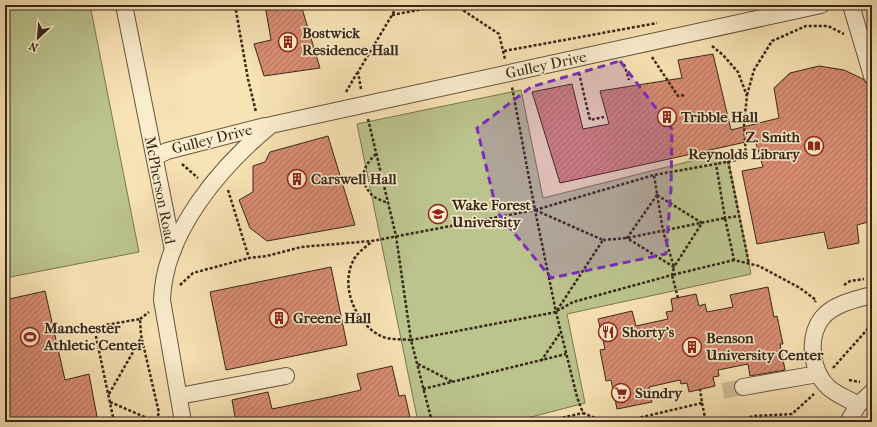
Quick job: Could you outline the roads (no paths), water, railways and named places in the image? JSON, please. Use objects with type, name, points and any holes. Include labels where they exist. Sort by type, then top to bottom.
[{"type":"street","name":"McPherson Road","points":[[124,5],[161,154],[173,250],[164,274],[162,300],[179,396],[180,420]]},
{"type":"street","name":"Gulley Drive","points":[[161,154],[265,126],[364,103],[821,5]]},
{"type":"street","points":[[851,5],[872,76]]},
{"type":"street","name":"Gulley Drive","points":[[173,250],[208,187],[265,126]]},
{"type":"street","points":[[858,405],[830,389],[820,377],[813,358],[814,335],[822,318],[833,308],[872,295]]},
{"type":"street","points":[[179,396],[286,376]]},
{"type":"street","points":[[743,387],[820,377]]},
{"type":"street","points":[[848,422],[868,387]]},
{"type":"tunnel","points":[[723,391],[743,387]]},
{"type":"place","name":"Bostwick Residence Hall","points":[[288,42]]},
{"type":"place","name":"Tribble Hall","points":[[667,117]]},
{"type":"place","name":"Z. Smith Reynolds Library","points":[[814,146]]},
{"type":"place","name":"Carswell Hall","points":[[297,179]]},
{"type":"place","name":"Wake Forest University","points":[[438,214]]},
{"type":"place","name":"Greene Hall","points":[[279,318]]},
{"type":"place","name":"Shorty's","points":[[608,332]]},
{"type":"place","name":"Manchester Athletic Center","points":[[30,337]]},
{"type":"place","name":"Benson University Center","points":[[692,347]]},
{"type":"place","name":"Sundry","points":[[621,393]]}]
